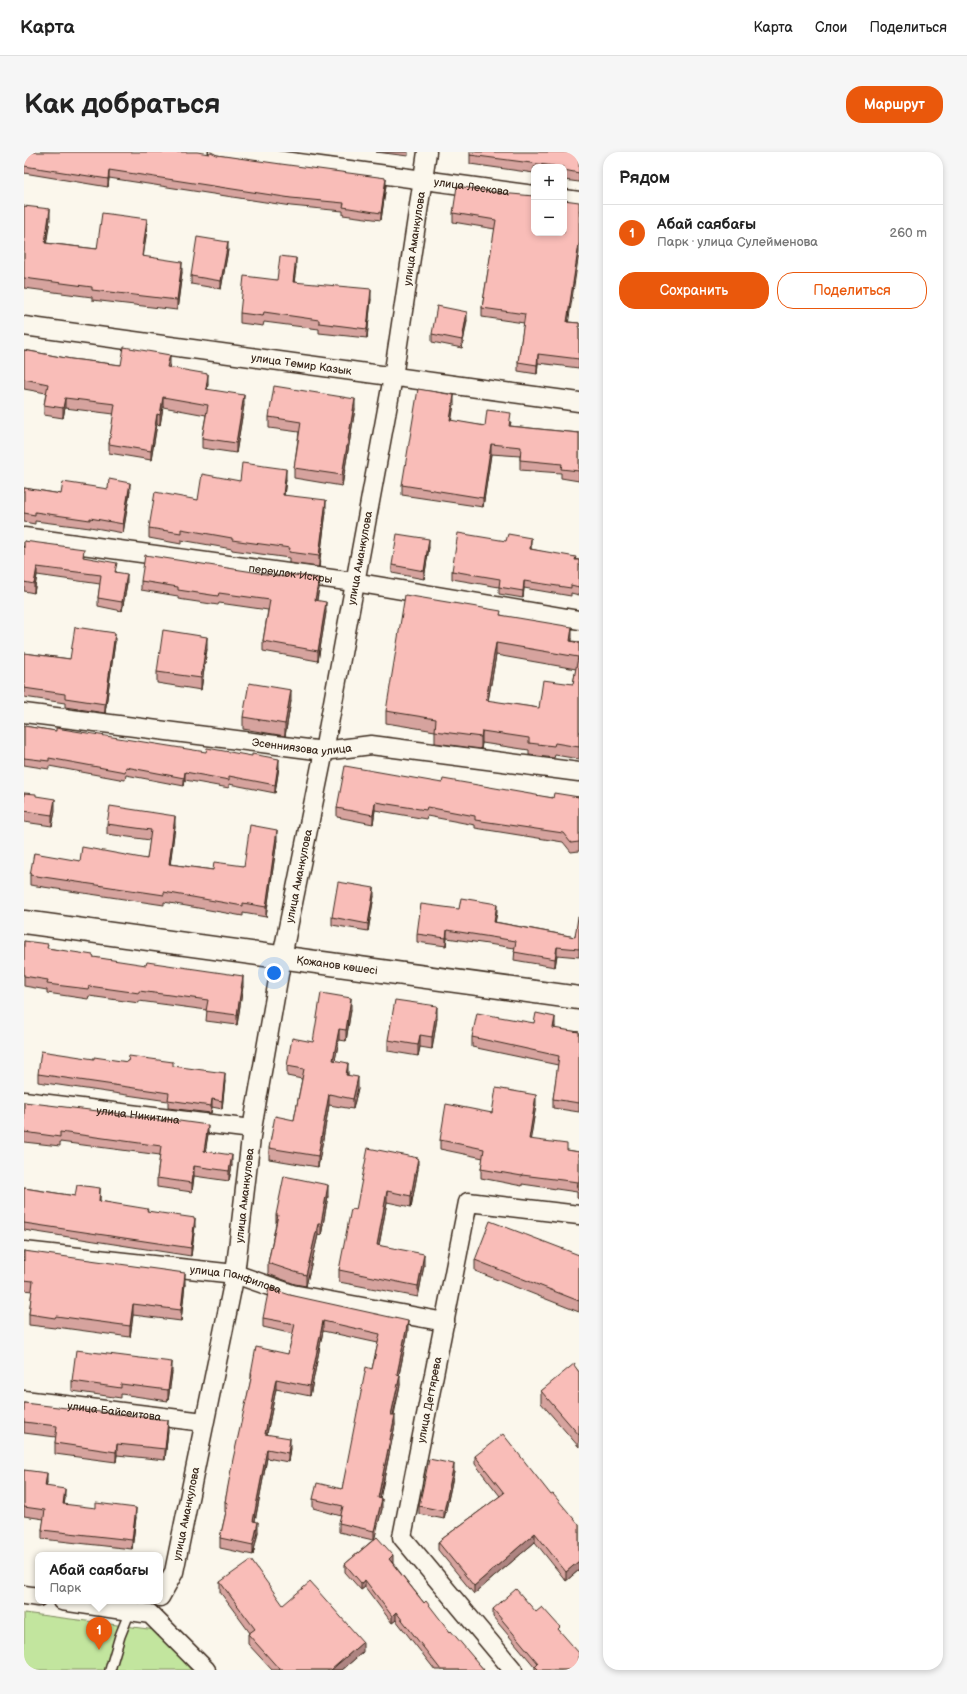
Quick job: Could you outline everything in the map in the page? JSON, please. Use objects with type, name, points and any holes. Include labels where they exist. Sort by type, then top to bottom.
[{"type":"main road","name":"Қожанов көшесі","points":[[24,922],[282,956],[579,998]]},
{"type":"street","name":"улица Лескова","points":[[218,152],[531,195]]},
{"type":"street","name":"улица Аманкулова","points":[[163,1592],[174,1572],[235,1274],[252,1129],[282,956],[324,751],[392,377],[426,152]]},
{"type":"street","points":[[567,199],[579,201]]},
{"type":"street","name":"улица Темир Казык","points":[[24,326],[579,402]]},
{"type":"street","name":"переулок Искры","points":[[24,537],[354,582],[579,620]]},
{"type":"street","name":"Эсенниязова улица","points":[[24,712],[324,751],[371,744],[579,772]]},
{"type":"street","name":"улица Никитина","points":[[24,1101],[252,1129]]},
{"type":"street","name":"улица Дегтярева","points":[[513,1670],[402,1537],[468,1202],[579,1214]]},
{"type":"street","name":"улица Панфилова","points":[[24,1251],[235,1274],[292,1294],[445,1322]]},
{"type":"street","name":"улица Байсеитова","points":[[24,1400],[204,1422]]},
{"type":"street","points":[[24,1595],[35,1597]]},
{"type":"street","points":[[82,1604],[130,1611],[154,1608],[206,1670]]},
{"type":"lane","points":[[110,1670],[120,1636],[130,1611]]},
{"type":"green space","points":[[24,1613],[156,1630],[191,1670],[24,1670]]},
{"type":"building","points":[[24,152],[197,152],[209,154],[211,152],[217,155],[386,178],[381,213],[343,207],[344,203],[291,198],[109,170],[108,179],[24,166]]},
{"type":"building","points":[[470,152],[579,152],[579,173],[567,171],[567,164],[539,164],[470,155]]},
{"type":"building","points":[[457,186],[500,193],[531,196],[531,236],[567,236],[567,200],[579,202],[579,244],[567,322],[579,323],[579,359],[538,354],[537,365],[518,362],[525,314],[482,308],[496,220],[453,213]]},
{"type":"building","points":[[24,206],[50,209],[45,243],[97,249],[102,213],[147,219],[142,256],[182,262],[177,300],[92,290],[92,287],[24,278]]},
{"type":"building","points":[[197,237],[228,242],[221,281],[191,276]]},
{"type":"building","points":[[280,256],[296,258],[293,282],[371,289],[367,329],[319,323],[319,320],[264,312],[263,316],[240,313],[244,276],[277,280]]},
{"type":"building","points":[[437,306],[467,312],[462,340],[432,334]]},
{"type":"building","points":[[124,347],[170,355],[167,367],[208,374],[206,389],[244,395],[236,443],[202,438],[208,405],[163,397],[160,415],[157,414],[151,451],[109,444],[115,404],[65,398],[63,408],[44,405],[48,384],[24,379],[24,350],[71,359],[121,365]]},
{"type":"building","points":[[274,386],[355,399],[342,475],[294,468],[301,422],[269,417]]},
{"type":"building","points":[[418,389],[454,395],[450,420],[485,426],[487,410],[511,413],[509,426],[579,433],[579,471],[561,469],[562,464],[520,460],[521,447],[491,444],[483,498],[402,485]]},
{"type":"building","points":[[242,463],[286,469],[283,495],[326,500],[319,556],[289,552],[290,548],[232,540],[232,538],[181,529],[181,533],[149,528],[155,492],[198,500],[202,474],[240,481]]},
{"type":"building","points":[[109,479],[130,483],[123,524],[90,518],[90,520],[35,512],[35,515],[24,513],[24,488],[61,494],[63,482],[108,489]]},
{"type":"building","points":[[458,533],[506,541],[508,534],[531,538],[530,549],[576,557],[575,560],[579,560],[579,587],[571,585],[571,588],[524,581],[523,591],[499,587],[500,579],[452,571]]},
{"type":"building","points":[[397,534],[429,539],[424,571],[392,565]]},
{"type":"building","points":[[24,541],[84,549],[83,557],[117,563],[115,572],[127,574],[122,602],[98,598],[101,575],[37,567],[34,584],[24,582]]},
{"type":"building","points":[[145,555],[285,577],[286,574],[319,578],[315,600],[326,602],[318,651],[263,641],[270,600],[219,593],[218,596],[178,590],[178,587],[141,581]]},
{"type":"building","points":[[405,595],[501,611],[500,615],[572,627],[570,641],[579,643],[579,747],[555,743],[554,746],[529,743],[529,738],[482,731],[481,737],[435,731],[436,719],[386,711]],"holes":[[[496,643],[578,657],[573,684],[543,680],[539,708],[486,700]]]},
{"type":"building","points":[[75,627],[115,633],[105,704],[65,698],[65,694],[24,688],[24,653],[70,659]]},
{"type":"building","points":[[163,630],[207,637],[201,678],[157,672]]},
{"type":"building","points":[[249,683],[291,690],[285,724],[243,717]]},
{"type":"building","points":[[24,726],[56,731],[56,728],[206,752],[207,748],[279,759],[275,785],[229,776],[229,780],[185,772],[184,778],[126,767],[125,772],[49,758],[49,761],[24,758]]},
{"type":"building","points":[[345,766],[442,783],[443,779],[553,798],[554,793],[579,797],[579,842],[571,843],[563,833],[475,820],[475,816],[427,807],[426,810],[375,802],[373,815],[337,808]]},
{"type":"building","points":[[24,793],[36,794],[36,796],[55,799],[52,815],[24,811]]},
{"type":"building","points":[[110,806],[175,816],[169,864],[213,870],[214,862],[244,866],[250,825],[277,830],[266,907],[243,903],[243,906],[164,892],[164,895],[30,875],[34,853],[80,861],[82,847],[147,859],[151,830],[107,824]]},
{"type":"building","points":[[338,882],[374,888],[368,924],[332,917]]},
{"type":"building","points":[[461,898],[497,904],[494,922],[575,937],[579,917],[579,949],[557,947],[555,959],[514,952],[516,941],[447,930],[446,938],[417,934],[421,904],[459,909]]},
{"type":"building","points":[[24,941],[48,944],[47,948],[93,955],[93,957],[146,965],[147,962],[243,976],[237,1015],[206,1011],[208,1000],[89,986],[88,989],[47,984],[48,980],[24,976]]},
{"type":"building","points":[[321,993],[351,998],[346,1030],[339,1029],[333,1060],[348,1063],[346,1075],[358,1077],[353,1099],[329,1094],[318,1156],[269,1148],[275,1116],[294,1120],[304,1069],[287,1066],[292,1038],[313,1042]]},
{"type":"building","points":[[395,1000],[437,1006],[432,1037],[420,1035],[418,1045],[388,1040]]},
{"type":"building","points":[[477,1013],[534,1023],[536,1013],[555,1017],[553,1028],[579,1032],[579,1103],[553,1099],[559,1056],[472,1037]]},
{"type":"building","points":[[41,1051],[94,1059],[94,1057],[128,1062],[129,1056],[173,1062],[173,1066],[225,1073],[222,1101],[212,1099],[211,1106],[168,1100],[169,1093],[38,1074]]},
{"type":"building","points":[[496,1088],[536,1095],[529,1139],[567,1144],[567,1150],[579,1152],[579,1189],[577,1189],[578,1182],[522,1176],[481,1169],[484,1149],[440,1140],[446,1104],[492,1113]]},
{"type":"building","points":[[24,1102],[165,1121],[165,1119],[208,1125],[204,1151],[232,1155],[229,1171],[194,1166],[192,1183],[157,1178],[161,1146],[60,1132],[60,1137],[24,1132]]},
{"type":"building","points":[[368,1148],[418,1158],[411,1196],[387,1191],[377,1245],[424,1254],[418,1286],[339,1270],[351,1209],[356,1210]]},
{"type":"building","points":[[284,1176],[328,1185],[321,1224],[318,1224],[306,1275],[268,1263]]},
{"type":"building","points":[[77,1185],[100,1188],[99,1201],[148,1209],[147,1211],[195,1218],[191,1248],[24,1223],[24,1188],[75,1196]]},
{"type":"building","points":[[490,1221],[579,1255],[579,1301],[475,1260]]},
{"type":"building","points":[[24,1251],[185,1273],[181,1310],[133,1304],[130,1326],[29,1314],[33,1281],[24,1280]]},
{"type":"building","points":[[269,1288],[290,1295],[408,1321],[397,1374],[400,1375],[391,1415],[395,1415],[378,1498],[382,1499],[374,1531],[339,1523],[343,1506],[313,1499],[317,1483],[342,1489],[366,1367],[372,1369],[380,1334],[323,1321],[310,1386],[276,1379],[265,1434],[290,1438],[288,1453],[267,1449],[253,1521],[258,1522],[253,1545],[220,1538],[228,1503],[225,1502],[233,1459],[252,1374],[256,1347],[288,1354],[295,1324],[263,1318]]},
{"type":"building","points":[[76,1350],[172,1362],[168,1390],[121,1384],[121,1388],[72,1381]]},
{"type":"building","points":[[575,1363],[574,1365],[579,1372],[579,1435],[541,1391]]},
{"type":"building","points":[[24,1403],[168,1420],[165,1449],[117,1444],[116,1452],[55,1443],[57,1426],[24,1422]]},
{"type":"building","points":[[503,1434],[551,1495],[553,1494],[579,1525],[579,1561],[566,1572],[535,1533],[474,1586],[438,1542],[504,1493],[475,1456]]},
{"type":"building","points":[[429,1459],[454,1464],[444,1511],[419,1506]]},
{"type":"building","points":[[24,1470],[47,1473],[45,1486],[65,1489],[63,1504],[96,1508],[96,1503],[136,1508],[132,1540],[42,1530],[45,1510],[24,1507]]},
{"type":"building","points":[[377,1537],[393,1555],[389,1559],[424,1603],[426,1601],[450,1632],[451,1631],[484,1670],[441,1670],[396,1612],[392,1616],[365,1580],[361,1583],[345,1564]]},
{"type":"building","points":[[251,1560],[283,1605],[310,1582],[363,1642],[331,1670],[280,1670],[248,1634],[255,1629],[220,1582]]},
{"type":"building","points":[[516,1589],[536,1612],[542,1607],[560,1627],[558,1629],[579,1653],[579,1670],[539,1670],[535,1666],[538,1663],[493,1609]]},
{"type":"place","name":"Абай саябағы","points":[[99,1650]]}]
